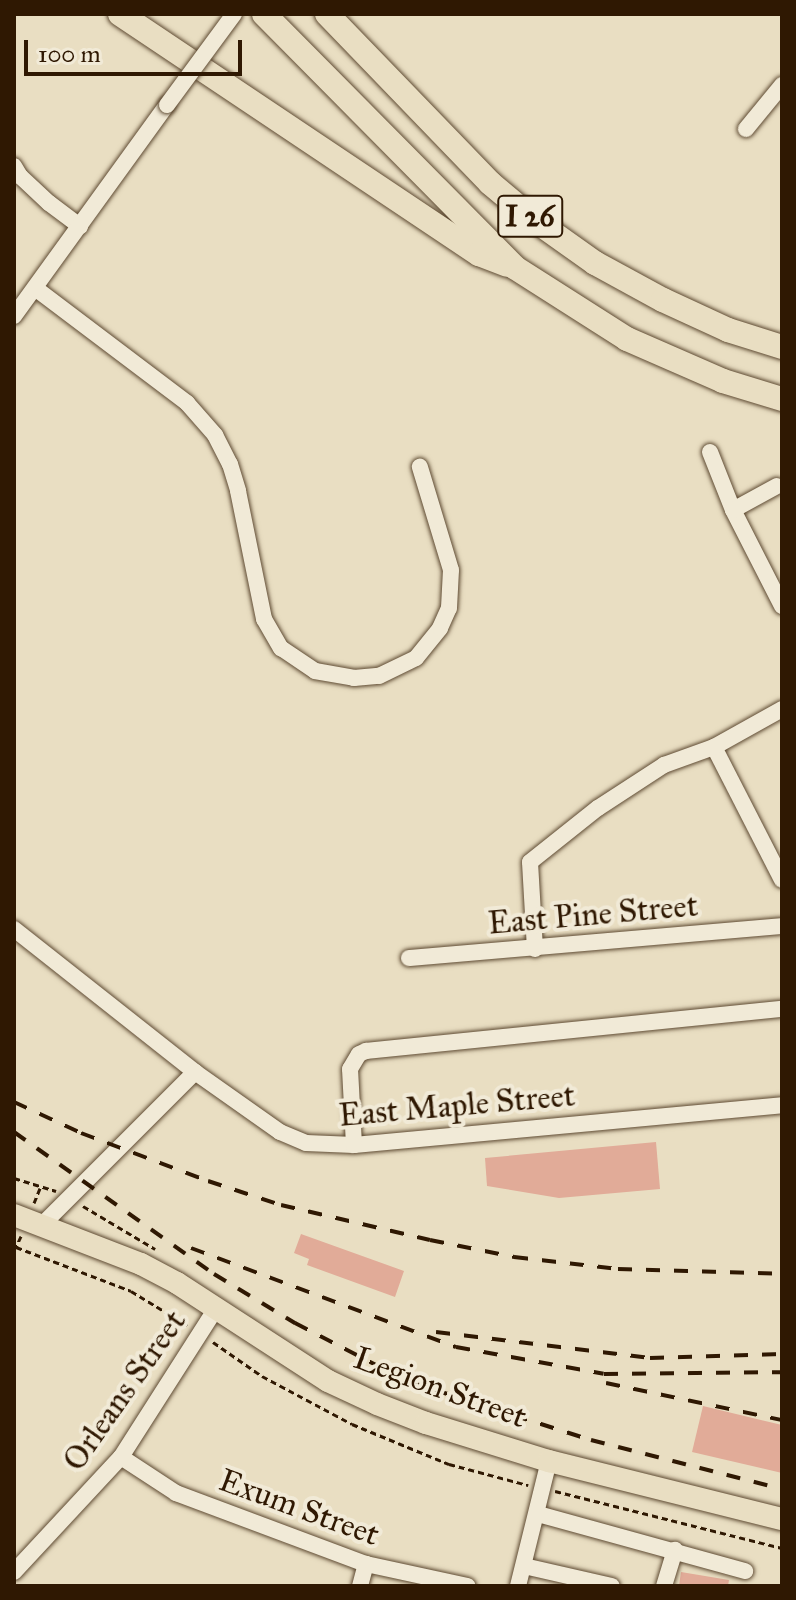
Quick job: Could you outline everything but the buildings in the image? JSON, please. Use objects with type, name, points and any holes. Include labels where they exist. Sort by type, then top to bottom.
[{"type":"highway","points":[[120,14],[479,254],[514,267]]},
{"type":"highway","name":"I 26","points":[[264,14],[514,267],[627,339],[723,381],[782,399]]},
{"type":"highway","name":"I 26","points":[[327,14],[490,183],[533,219],[595,263],[663,300],[728,330],[782,347]]},
{"type":"main road","name":"Legion Street","points":[[14,1215],[141,1264],[177,1283],[328,1381],[377,1404],[426,1423],[549,1461],[782,1519]]},
{"type":"street","points":[[14,316],[234,14]]},
{"type":"street","points":[[746,129],[782,85]]},
{"type":"street","points":[[14,166],[39,194],[80,226]]},
{"type":"street","points":[[35,288],[187,403],[215,435],[230,464],[238,491],[264,619],[281,648],[315,671],[354,678],[389,672],[416,658],[440,628],[449,608],[451,570],[420,467]]},
{"type":"street","points":[[710,452],[733,510],[782,606]]},
{"type":"street","points":[[733,510],[777,486]]},
{"type":"street","points":[[535,949],[530,862],[598,808],[664,765],[714,747],[782,709]]},
{"type":"street","points":[[714,747],[782,880]]},
{"type":"street","name":"East Pine Street","points":[[409,958],[782,926]]},
{"type":"street","name":"East Maple Street","points":[[14,929],[195,1072],[280,1132],[306,1143],[354,1145],[782,1105]]},
{"type":"street","points":[[354,1145],[350,1069],[359,1054],[366,1051],[782,1009]]},
{"type":"street","points":[[43,1224],[195,1072]]},
{"type":"street","name":"Orleans Street","points":[[14,1572],[121,1457],[215,1310]]},
{"type":"street","name":"Exum Street","points":[[121,1457],[176,1493],[366,1564],[468,1586]]},
{"type":"street","points":[[518,1586],[549,1461]]},
{"type":"street","points":[[538,1514],[745,1571]]},
{"type":"street","points":[[664,1586],[675,1550]]},
{"type":"street","points":[[360,1586],[366,1564]]},
{"type":"street","points":[[524,1566],[612,1586]]},
{"type":"path","points":[[14,1178],[63,1192]]},
{"type":"path","points":[[77,1203],[157,1251]]},
{"type":"railway","points":[[14,1102],[81,1133],[208,1181],[281,1205],[430,1240],[514,1257],[618,1269],[782,1274]]},
{"type":"railway","points":[[14,1132],[214,1274],[295,1323],[407,1381],[591,1440],[782,1489]]},
{"type":"railway","points":[[191,1248],[456,1347],[604,1374],[782,1372]]},
{"type":"railway","points":[[436,1332],[650,1358],[782,1354]]},
{"type":"railway","points":[[606,1383],[782,1420]]}]
